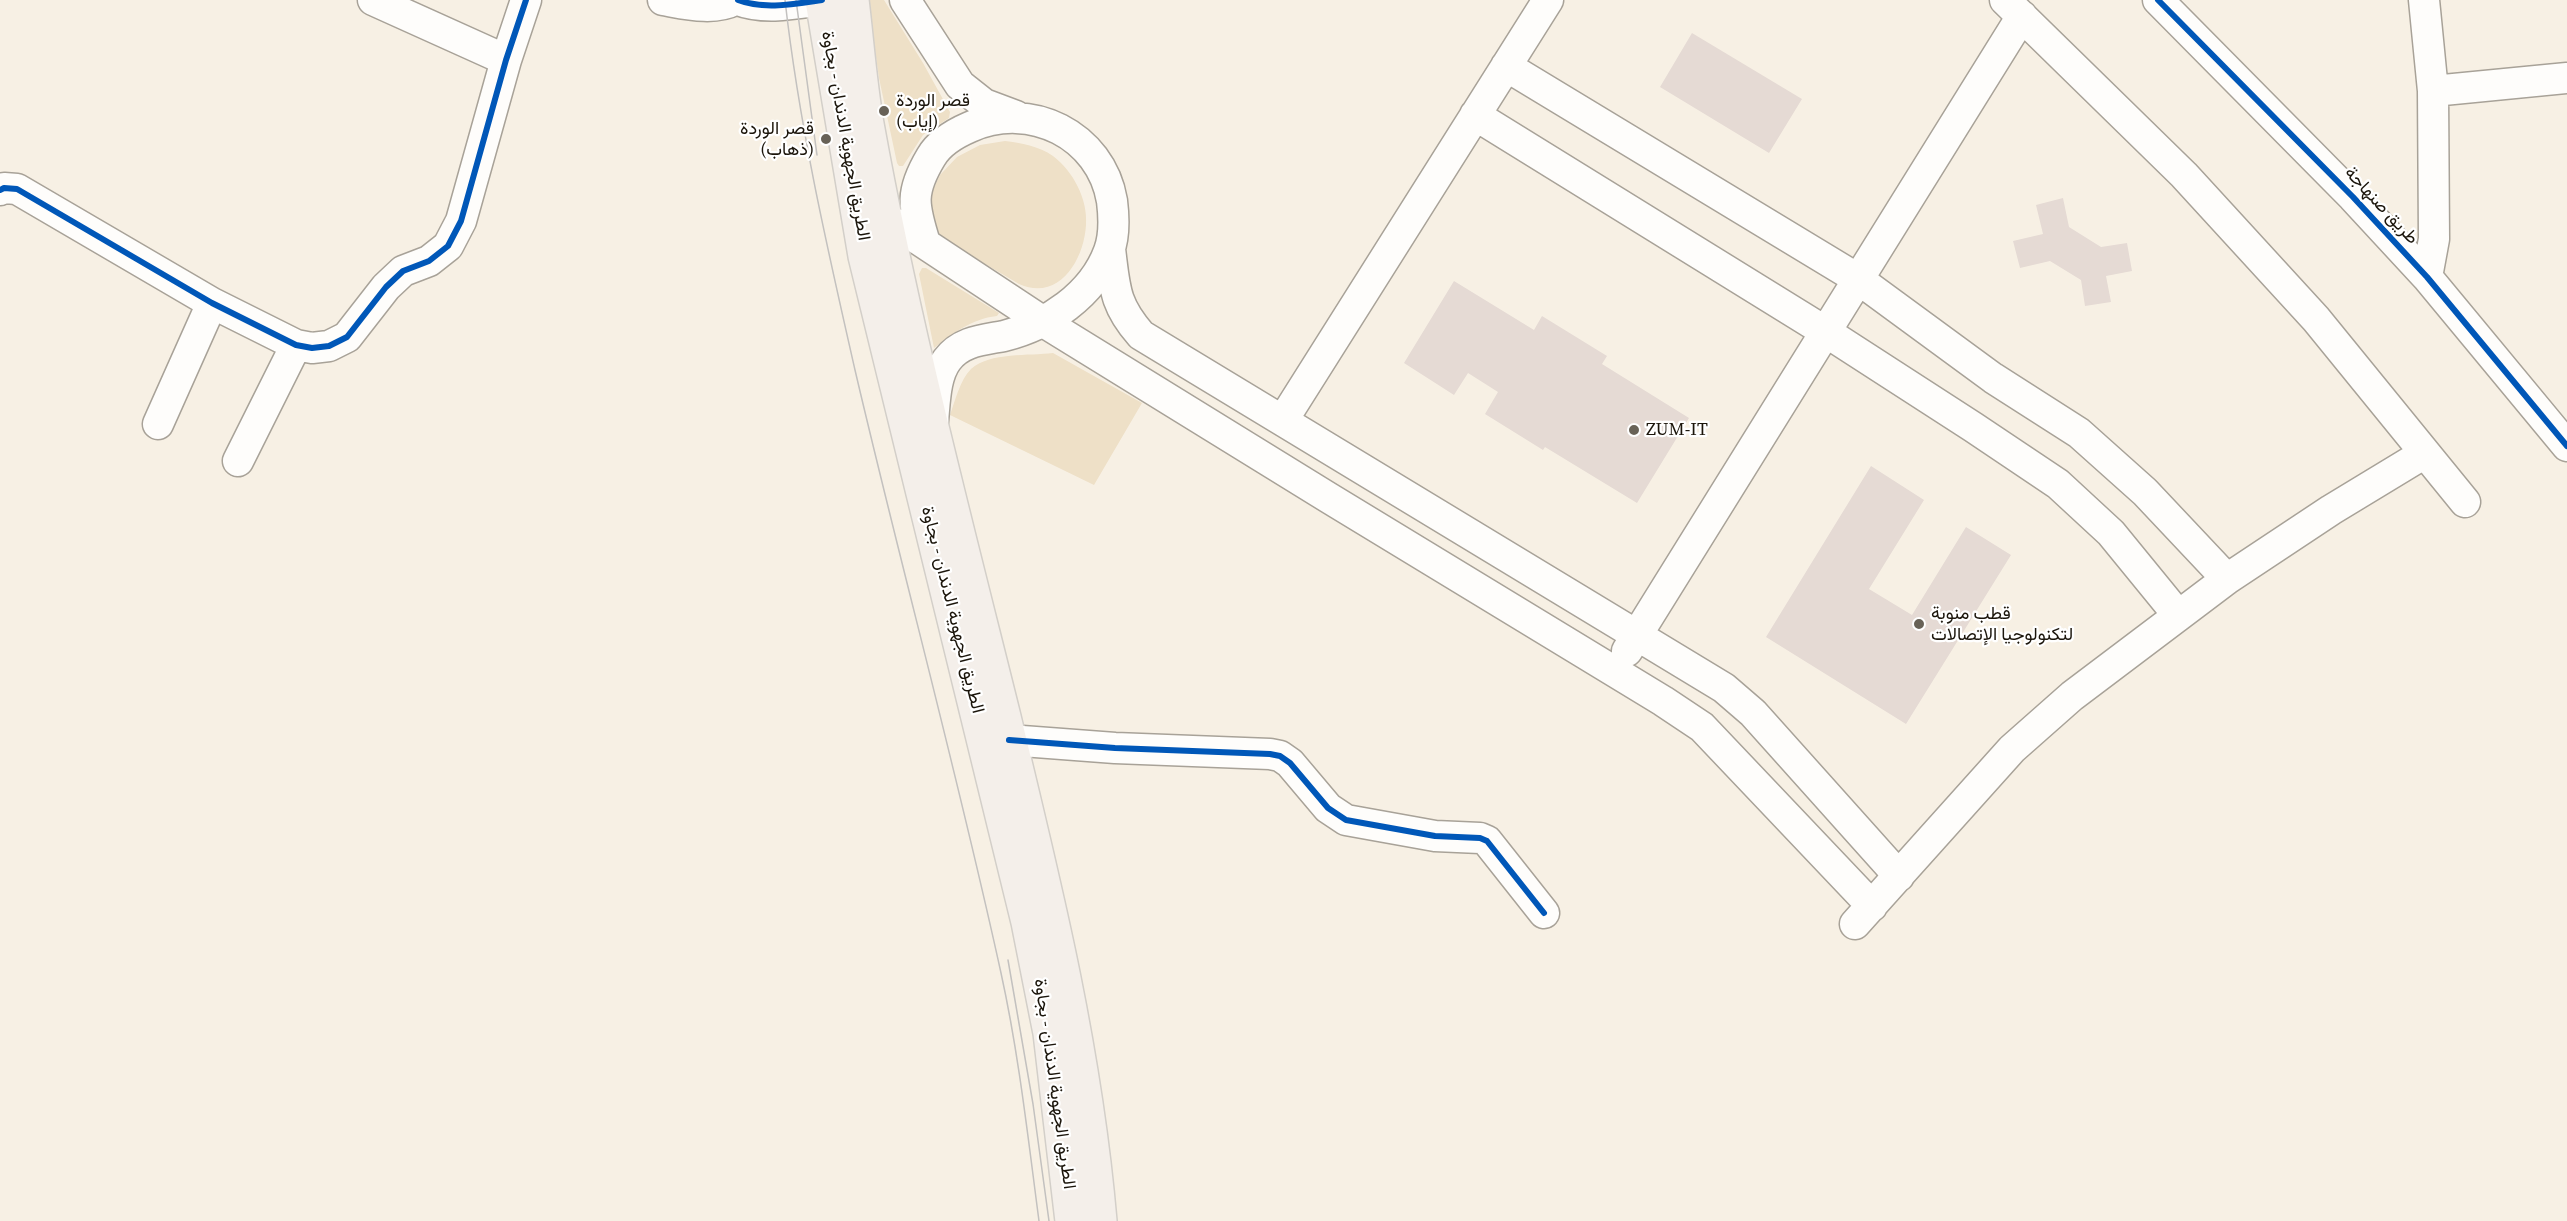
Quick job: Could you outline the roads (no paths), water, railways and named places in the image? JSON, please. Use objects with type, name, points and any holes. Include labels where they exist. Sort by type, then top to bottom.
[{"type":"main road","name":"الطريق الجهوية الدندان - بجاوة","points":[[822,0],[865,256],[1028,922],[1050,1033],[1072,1221]]},
{"type":"main road","name":"الطريق الجهوية الدندان - بجاوة","points":[[852,0],[866,122],[886,218],[932,427],[1051,908],[1075,1029],[1094,1148],[1100,1221]]},
{"type":"street","points":[[373,0],[506,60]]},
{"type":"street","points":[[0,190],[17,189],[212,303],[296,345],[312,348],[329,346],[347,337],[386,287],[403,271],[429,261],[447,246],[461,221],[506,60],[526,0]]},
{"type":"street","points":[[663,0],[714,6],[736,0],[752,5],[786,5],[822,0]]},
{"type":"street","points":[[905,0],[960,85],[984,104],[1016,116],[1047,122],[1074,137],[1096,160],[1110,188],[1115,218],[1110,249],[1097,277],[1076,299],[1042,321],[1023,330],[974,341],[958,349],[947,360],[939,376],[932,427]]},
{"type":"street","points":[[1283,420],[1548,0]]},
{"type":"street","name":"طريق صنهاجة","points":[[2158,0],[2353,197],[2556,413],[2567,446]]},
{"type":"street","points":[[2424,0],[2433,91],[2434,239],[2427,277]]},
{"type":"street","points":[[1615,672],[1858,279],[2013,8],[2184,175],[2316,319],[2465,502]]},
{"type":"street","points":[[1506,66],[1858,279],[1993,378],[2079,433],[2145,492],[2227,579]]},
{"type":"street","points":[[2433,91],[2567,78]]},
{"type":"street","points":[[1475,115],[1826,332],[1973,426],[2058,484],[2111,533],[2178,615]]},
{"type":"street","points":[[865,256],[872,233],[918,179],[934,153],[957,132],[985,120],[1016,116]]},
{"type":"street","points":[[849,166],[866,199],[886,218],[1042,321],[1702,727],[1864,915],[2012,749],[2072,696],[2227,579],[2331,510],[2426,453]]},
{"type":"street","points":[[918,179],[914,210],[925,243]]},
{"type":"street","points":[[1110,249],[1116,293],[1125,316],[1141,335],[1724,688],[1753,713],[1899,876]]},
{"type":"street","points":[[158,424],[212,303]]},
{"type":"street","points":[[238,461],[296,345]]},
{"type":"street","points":[[1009,740],[1280,756],[1290,763],[1328,808],[1346,820],[1435,836],[1480,838],[1487,841],[1544,913]]},
{"type":"tram line","points":[[785,0],[806,140],[834,278],[1001,973],[1018,1066],[1039,1221]]},
{"type":"tram line","points":[[796,0],[817,155]]},
{"type":"tram line","points":[[1008,960],[1033,1104],[1049,1221]]},
{"type":"place","name":"قصر الوردة (إياب)","points":[[884,111]]},
{"type":"place","name":"قصر الوردة (ذهاب)","points":[[826,139]]},
{"type":"place","name":"ZUM-IT","points":[[1634,430]]},
{"type":"place","name":"قطب منوبة لتكنولوجيا الإتصالات","points":[[1919,624]]}]
